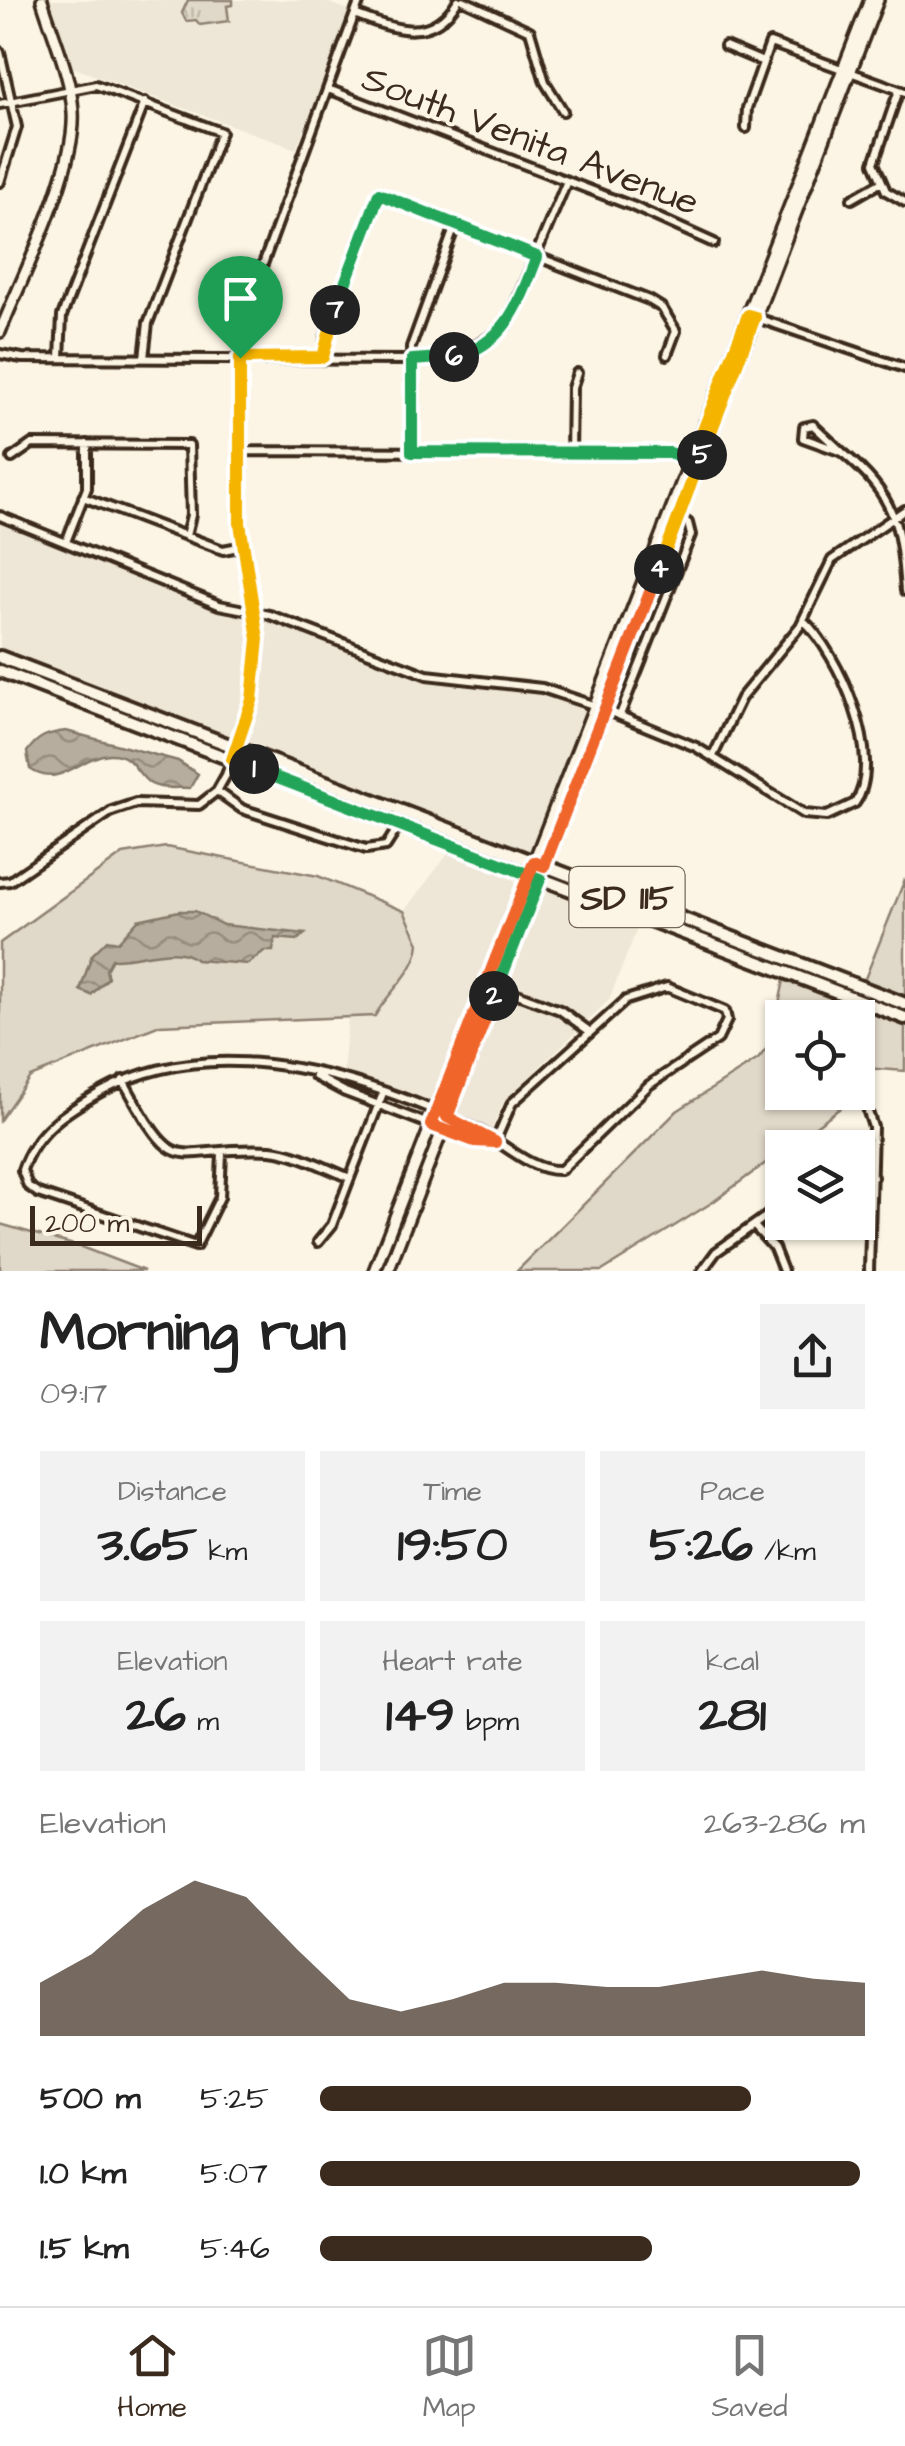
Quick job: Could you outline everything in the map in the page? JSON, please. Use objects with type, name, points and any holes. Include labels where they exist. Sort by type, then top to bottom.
[{"type":"main road","points":[[0,332],[65,165],[74,116],[42,0]]},
{"type":"main road","points":[[388,1271],[498,986],[534,877],[874,0]]},
{"type":"main road","name":"SD 115","points":[[0,658],[905,1004]]},
{"type":"main road","name":"SD 115","points":[[0,671],[905,1018]]},
{"type":"main road","points":[[374,1271],[487,982],[534,877]]},
{"type":"street","points":[[0,882],[10,881],[112,811],[136,803],[198,805],[216,791],[232,760],[254,683],[256,612],[244,546],[240,451],[240,358],[246,305],[360,0]]},
{"type":"street","points":[[356,15],[412,32],[438,23],[460,0],[530,31],[545,82],[563,111]]},
{"type":"street","points":[[746,128],[747,108],[770,43],[902,91],[874,152],[880,183],[905,202]]},
{"type":"street","points":[[725,46],[763,62]]},
{"type":"street","points":[[0,52],[15,144],[0,182]]},
{"type":"street","points":[[0,104],[68,87],[110,88],[220,132],[148,323],[144,358]]},
{"type":"street","name":"South Venita Avenue","points":[[328,89],[567,181],[714,243]]},
{"type":"street","points":[[60,357],[62,316],[146,102]]},
{"type":"street","points":[[0,354],[16,358],[412,360],[460,356],[491,339],[516,310],[567,181]]},
{"type":"street","points":[[852,200],[880,183]]},
{"type":"street","points":[[323,357],[325,338],[379,194],[662,308],[676,331],[666,355]]},
{"type":"street","points":[[412,452],[412,360],[418,323],[455,226]]},
{"type":"street","points":[[752,316],[905,368]]},
{"type":"street","points":[[571,454],[572,388],[578,372]]},
{"type":"street","points":[[842,452],[807,441],[804,427],[819,428],[877,486],[897,515],[905,591]]},
{"type":"street","points":[[12,458],[32,444],[189,445],[191,516],[186,536]]},
{"type":"street","points":[[66,542],[83,497],[87,444]]},
{"type":"street","points":[[240,451],[670,453],[696,461]]},
{"type":"street","points":[[83,497],[223,550],[244,546]]},
{"type":"street","points":[[712,756],[741,698],[803,620],[832,560],[905,510]]},
{"type":"street","points":[[0,516],[219,605],[256,612],[427,675],[542,688],[601,708],[712,756],[804,814],[840,812],[863,793],[868,768],[848,695],[833,659],[803,620]]},
{"type":"street","points":[[620,715],[691,535],[688,523],[674,516]]},
{"type":"street","points":[[216,791],[242,809],[366,849],[386,846],[400,824]]},
{"type":"street","points":[[487,982],[560,1010],[589,1030]]},
{"type":"street","points":[[222,1154],[220,1196],[196,1246],[28,1186],[22,1170],[42,1134],[70,1109],[123,1080],[153,1068],[262,1062],[346,1080],[436,1112],[495,1142],[550,1169],[561,1170],[649,1084],[718,1039],[726,1015],[716,1004],[660,987],[626,1000],[512,1104],[495,1142]]},
{"type":"street","points":[[314,1075],[442,1130],[485,1144],[495,1142]]},
{"type":"street","points":[[123,1080],[151,1132],[165,1146],[186,1155],[282,1152],[350,1178]]},
{"type":"street","points":[[318,1242],[332,1224],[383,1093]]},
{"type":"street","points":[[868,1112],[873,1130]]},
{"type":"street","points":[[702,1271],[716,1252],[765,1219]]},
{"type":"street","points":[[755,1227],[774,1248],[783,1271]]},
{"type":"street","points":[[869,1271],[870,1240]]},
{"type":"shaded area","points":[[51,0],[321,0],[351,11],[296,149],[69,66]]},
{"type":"shaded area","points":[[0,510],[228,603],[260,602],[263,608],[437,673],[527,678],[590,695],[528,855],[0,650]]},
{"type":"shaded area","points":[[451,850],[523,877],[431,1107],[343,1073],[348,1017],[375,1016],[412,967],[416,931],[404,911]]},
{"type":"shaded area","points":[[543,890],[639,924],[609,1000],[503,1102],[492,1128],[455,1114]]},
{"type":"green space","points":[[188,0],[233,0],[233,5],[227,6],[229,21],[200,25],[196,20],[186,21],[182,13]]},
{"type":"green space","points":[[166,847],[318,876],[404,911],[419,943],[413,963],[375,1016],[160,1025],[30,1077],[0,1120],[0,943],[123,854]]},
{"type":"green space","points":[[905,879],[905,996],[864,981]]},
{"type":"green space","points":[[784,980],[837,1000],[780,1000]]},
{"type":"green space","points":[[875,1015],[905,1026],[905,1071],[875,1069]]},
{"type":"green space","points":[[765,1050],[765,1110],[837,1110],[810,1130],[765,1130],[765,1164],[713,1202],[602,1271],[517,1271],[677,1111],[758,1059]]},
{"type":"green space","points":[[0,1224],[81,1247],[144,1271],[0,1271]]},
{"type":"water","points":[[66,731],[178,761],[198,774],[190,788],[160,787],[145,780],[124,757],[109,754],[51,776],[30,769],[27,752],[35,742]]},
{"type":"water","points":[[195,911],[223,925],[305,934],[297,940],[275,938],[273,951],[264,951],[248,964],[196,960],[168,952],[112,959],[106,970],[108,978],[91,995],[80,990],[92,955],[107,940],[118,942],[138,920]]},
{"type":"route","points":[[240,358],[240,523],[258,639],[252,700],[232,760],[400,824],[529,874],[540,879],[447,1117],[495,1142],[485,1144],[431,1125],[529,874],[534,862],[544,866],[699,462],[692,459],[748,315],[755,317],[699,462],[670,453],[412,452],[412,360],[460,356],[491,339],[516,310],[537,257],[379,194],[325,338],[323,357],[240,358]]}]
